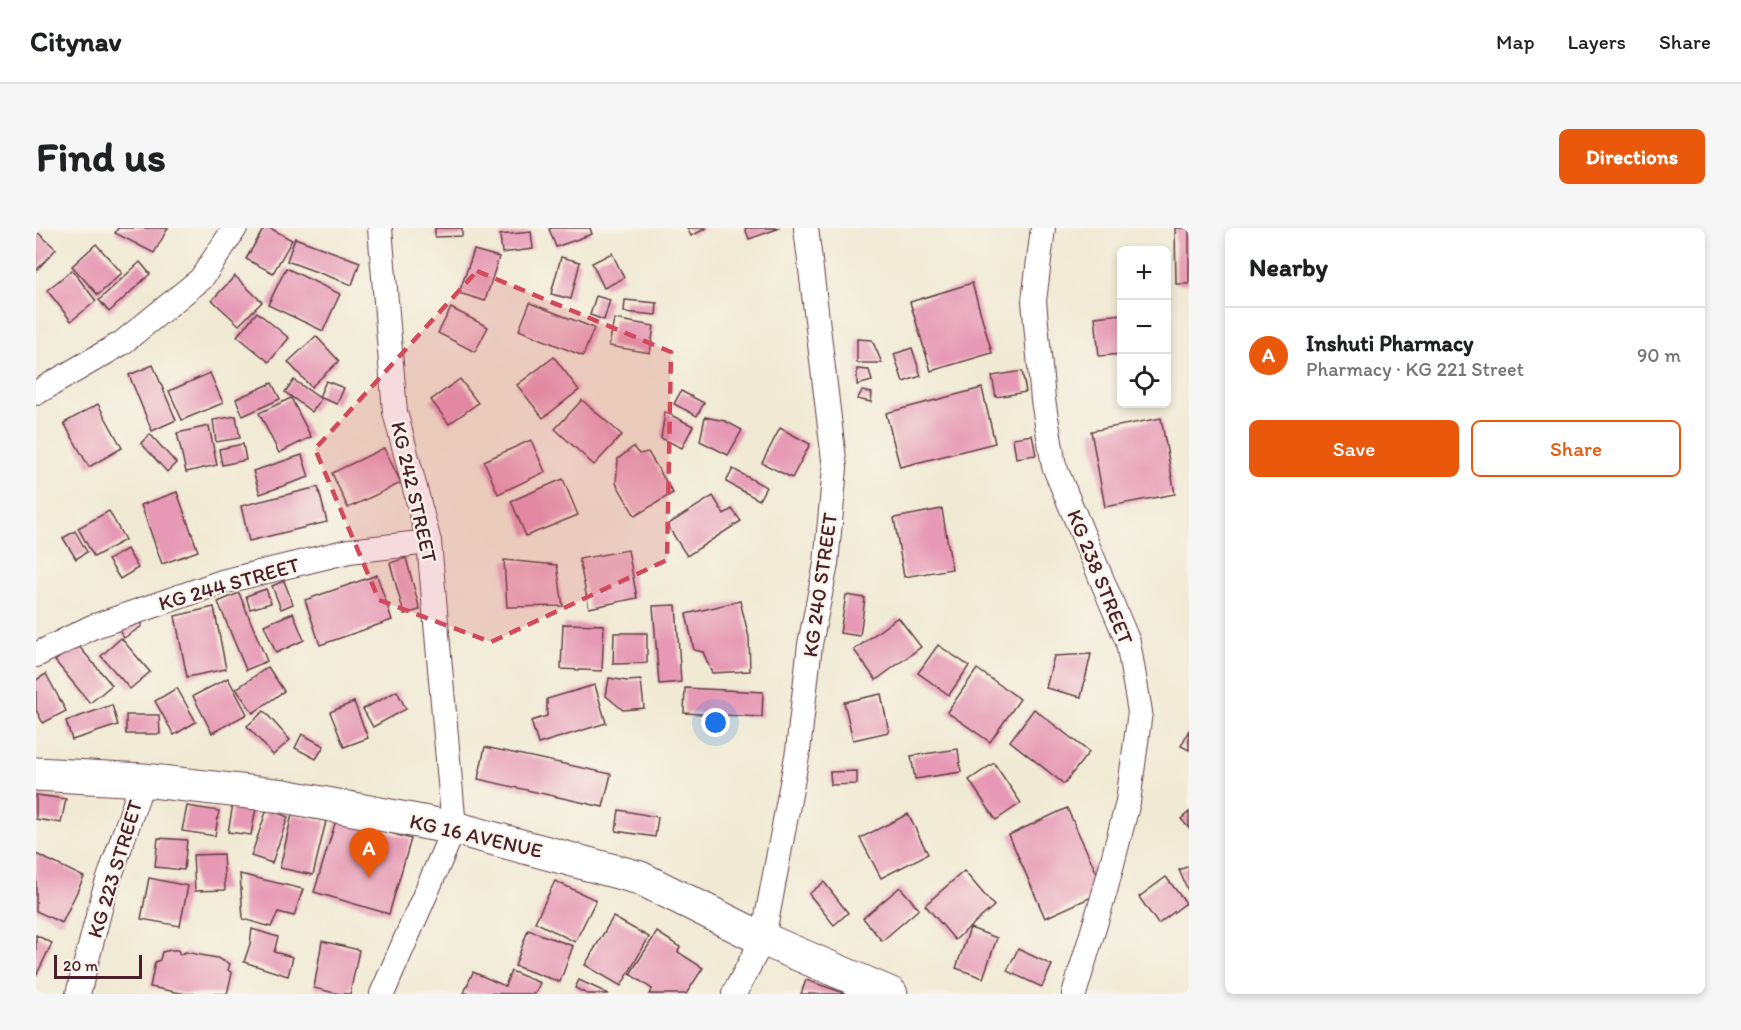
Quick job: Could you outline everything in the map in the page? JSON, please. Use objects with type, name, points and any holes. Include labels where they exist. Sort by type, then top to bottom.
[{"type":"street","points":[[36,393],[122,343],[201,279],[235,228]]},
{"type":"street","name":"KG 242 STREET","points":[[380,228],[395,412],[429,542],[454,828]]},
{"type":"street","name":"KG 240 STREET","points":[[734,994],[763,939],[798,751],[810,644],[826,564],[835,468],[806,228]]},
{"type":"street","name":"KG 238 STREET","points":[[1042,228],[1034,301],[1043,400],[1054,466],[1128,642],[1140,712],[1128,802],[1074,994]]},
{"type":"street","name":"KG 244 STREET","points":[[36,655],[92,627],[222,582],[349,551],[429,542]]},
{"type":"street","name":"KG 16 AVENUE","points":[[36,774],[143,780],[284,796],[454,828],[640,878],[763,939],[891,994]]},
{"type":"street","name":"KG 223 STREET","points":[[78,994],[104,893],[143,780]]},
{"type":"street","points":[[381,994],[454,828]]},
{"type":"highlighted area","points":[[477,271],[671,352],[667,560],[491,642],[379,600],[315,449]]},
{"type":"building","points":[[118,228],[168,228],[154,253],[115,233]]},
{"type":"building","points":[[264,228],[270,228],[292,240],[273,273],[246,259]]},
{"type":"building","points":[[435,228],[462,228],[462,236],[435,237]]},
{"type":"building","points":[[590,228],[592,234],[556,247],[549,229]]},
{"type":"building","points":[[687,228],[707,228],[691,236]]},
{"type":"building","points":[[745,228],[780,228],[749,239]]},
{"type":"building","points":[[1175,228],[1189,228],[1189,284],[1176,284]]},
{"type":"building","points":[[36,231],[56,249],[36,271]]},
{"type":"building","points":[[531,232],[533,249],[502,253],[500,235]]},
{"type":"building","points":[[295,238],[360,262],[352,285],[287,261]]},
{"type":"building","points":[[96,244],[122,273],[98,295],[72,266]]},
{"type":"building","points":[[474,250],[499,257],[485,301],[459,293]]},
{"type":"building","points":[[612,253],[624,278],[604,288],[592,263]]},
{"type":"building","points":[[561,257],[580,262],[571,299],[551,294]]},
{"type":"building","points":[[140,262],[150,274],[109,312],[99,300]]},
{"type":"building","points":[[286,268],[340,294],[323,331],[268,305]]},
{"type":"building","points":[[72,270],[96,301],[71,321],[47,290]]},
{"type":"building","points":[[235,276],[262,302],[239,325],[212,300]]},
{"type":"building","points":[[972,283],[992,353],[931,371],[910,302]]},
{"type":"building","points":[[596,296],[610,300],[604,320],[590,315]]},
{"type":"building","points":[[625,300],[657,303],[656,315],[624,312]]},
{"type":"building","points":[[530,303],[594,328],[583,356],[519,330]]},
{"type":"building","points":[[451,308],[488,327],[475,352],[438,333]]},
{"type":"building","points":[[257,312],[289,338],[269,362],[237,336]]},
{"type":"building","points":[[1117,315],[1117,354],[1099,356],[1095,317]]},
{"type":"building","points":[[614,319],[654,326],[650,353],[609,346]]},
{"type":"building","points":[[316,336],[339,361],[311,387],[288,362]]},
{"type":"building","points":[[857,339],[872,340],[882,363],[857,363]]},
{"type":"building","points":[[912,348],[921,376],[903,382],[894,354]]},
{"type":"building","points":[[554,357],[579,390],[543,418],[517,385]]},
{"type":"building","points":[[153,365],[176,420],[152,431],[129,375]]},
{"type":"building","points":[[857,369],[869,370],[872,381],[857,385]]},
{"type":"building","points":[[1022,371],[1026,392],[996,397],[992,376]]},
{"type":"building","points":[[210,373],[223,403],[182,420],[169,391]]},
{"type":"building","points":[[460,379],[478,403],[449,424],[431,400]]},
{"type":"building","points":[[294,380],[321,399],[312,412],[285,392]]},
{"type":"building","points":[[326,381],[344,388],[337,404],[319,397]]},
{"type":"building","points":[[272,383],[280,399],[243,416],[236,399]]},
{"type":"building","points":[[982,388],[995,443],[900,467],[886,413]]},
{"type":"building","points":[[681,391],[704,403],[697,416],[674,404]]},
{"type":"building","points":[[862,391],[872,393],[871,402],[857,399]]},
{"type":"building","points":[[291,398],[311,437],[279,453],[259,413]]},
{"type":"building","points":[[582,400],[622,435],[594,465],[555,429]]},
{"type":"building","points":[[98,404],[122,448],[89,467],[64,423]]},
{"type":"building","points":[[665,412],[693,426],[682,448],[661,438]]},
{"type":"building","points":[[236,416],[240,438],[216,442],[213,420]]},
{"type":"building","points":[[705,417],[725,421],[742,430],[728,455],[700,441]]},
{"type":"building","points":[[1161,418],[1175,494],[1105,507],[1091,431]]},
{"type":"building","points":[[209,426],[217,465],[186,472],[177,433]]},
{"type":"building","points":[[780,428],[810,444],[792,478],[762,463]]},
{"type":"building","points":[[150,434],[176,463],[167,472],[141,443]]},
{"type":"building","points":[[1032,435],[1036,455],[1016,458],[1013,438]]},
{"type":"building","points":[[531,440],[545,472],[498,494],[484,461]]},
{"type":"building","points":[[243,444],[246,460],[222,465],[219,449]]},
{"type":"building","points":[[633,447],[639,454],[648,452],[673,493],[635,516],[616,483],[618,459]]},
{"type":"building","points":[[384,448],[401,483],[348,508],[332,473]]},
{"type":"building","points":[[302,455],[309,477],[260,494],[253,471]]},
{"type":"building","points":[[733,469],[766,487],[759,500],[726,482]]},
{"type":"building","points":[[563,479],[578,515],[526,536],[511,501]]},
{"type":"building","points":[[318,487],[327,522],[249,541],[241,506]]},
{"type":"building","points":[[177,492],[198,551],[162,564],[141,505]]},
{"type":"building","points":[[713,496],[724,514],[732,509],[741,521],[687,556],[667,525]]},
{"type":"building","points":[[942,509],[952,569],[904,577],[894,518]]},
{"type":"building","points":[[109,511],[125,540],[94,557],[78,528]]},
{"type":"building","points":[[75,531],[87,552],[76,559],[63,538]]},
{"type":"building","points":[[127,549],[138,568],[120,579],[108,560]]},
{"type":"building","points":[[628,550],[637,598],[589,608],[579,559]]},
{"type":"building","points":[[406,558],[420,610],[404,614],[390,563]]},
{"type":"building","points":[[504,560],[557,565],[563,606],[507,607]]},
{"type":"building","points":[[377,575],[392,620],[320,645],[305,600]]},
{"type":"building","points":[[284,581],[293,604],[281,609],[272,586]]},
{"type":"building","points":[[266,589],[271,603],[250,609],[246,596]]},
{"type":"building","points":[[239,593],[267,661],[246,670],[218,602]]},
{"type":"building","points":[[846,595],[865,598],[860,636],[840,633]]},
{"type":"building","points":[[740,601],[749,637],[750,671],[712,673],[703,652],[694,650],[686,614]]},
{"type":"building","points":[[676,605],[681,682],[659,684],[653,606]]},
{"type":"building","points":[[214,607],[226,669],[187,677],[175,616]]},
{"type":"building","points":[[293,613],[304,640],[276,653],[264,625]]},
{"type":"building","points":[[134,614],[142,626],[124,638],[116,625]]},
{"type":"building","points":[[898,617],[921,647],[876,680],[854,650]]},
{"type":"building","points":[[563,624],[604,625],[602,671],[561,669]]},
{"type":"building","points":[[614,633],[647,633],[647,663],[613,664]]},
{"type":"building","points":[[121,638],[150,672],[130,689],[101,656]]},
{"type":"building","points":[[76,643],[112,685],[90,703],[55,661]]},
{"type":"building","points":[[938,645],[969,666],[949,695],[918,673]]},
{"type":"building","points":[[1091,654],[1081,697],[1046,688],[1054,656]]},
{"type":"building","points":[[268,667],[284,691],[253,713],[236,689]]},
{"type":"building","points":[[977,669],[1020,699],[990,742],[947,712]]},
{"type":"building","points":[[46,674],[66,711],[43,723],[36,710],[36,680]]},
{"type":"building","points":[[228,678],[247,714],[212,733],[193,696]]},
{"type":"building","points":[[609,678],[627,681],[641,680],[644,708],[623,710],[606,696]]},
{"type":"building","points":[[595,685],[606,723],[538,744],[531,721],[547,716],[547,699]]},
{"type":"building","points":[[177,688],[196,722],[174,735],[155,701]]},
{"type":"building","points":[[685,688],[763,692],[762,717],[684,713]]},
{"type":"building","points":[[397,691],[406,709],[373,727],[363,709]]},
{"type":"building","points":[[881,694],[889,732],[853,740],[844,702]]},
{"type":"building","points":[[354,702],[368,738],[344,747],[330,712]]},
{"type":"building","points":[[112,705],[118,725],[72,740],[66,721]]},
{"type":"building","points":[[1034,709],[1089,752],[1064,784],[1010,741]]},
{"type":"building","points":[[264,711],[290,740],[273,755],[247,726]]},
{"type":"building","points":[[126,715],[159,715],[160,734],[126,734]]},
{"type":"building","points":[[1189,730],[1189,750],[1181,746]]},
{"type":"building","points":[[302,734],[324,746],[316,759],[295,748]]},
{"type":"building","points":[[485,747],[611,774],[603,807],[478,779]]},
{"type":"building","points":[[958,749],[961,772],[915,779],[911,756]]},
{"type":"building","points":[[994,763],[1021,803],[996,820],[969,780]]},
{"type":"building","points":[[857,771],[857,784],[831,785],[830,772]]},
{"type":"building","points":[[36,795],[66,799],[61,823],[36,819]]},
{"type":"building","points":[[233,804],[256,808],[251,835],[228,832]]},
{"type":"building","points":[[187,806],[219,811],[215,836],[182,831]]},
{"type":"building","points":[[1067,808],[1105,891],[1045,918],[1009,835]]},
{"type":"building","points":[[267,809],[288,817],[272,863],[251,856]]},
{"type":"building","points":[[619,810],[658,817],[655,837],[616,831]]},
{"type":"building","points":[[1189,812],[1189,828],[1181,819]]},
{"type":"building","points":[[292,814],[326,821],[313,875],[280,868]]},
{"type":"building","points":[[908,814],[928,854],[881,878],[860,838]]},
{"type":"building","points":[[337,817],[411,839],[389,914],[314,892]]},
{"type":"building","points":[[158,838],[187,840],[184,870],[155,867]]},
{"type":"building","points":[[36,854],[84,877],[62,923],[36,911]]},
{"type":"building","points":[[223,854],[225,890],[195,891],[193,855]]},
{"type":"building","points":[[1189,866],[1189,893],[1179,870]]},
{"type":"building","points":[[964,871],[994,906],[955,940],[925,905]]},
{"type":"building","points":[[240,874],[303,889],[294,916],[278,912],[271,927],[243,919]]},
{"type":"building","points":[[1166,877],[1186,903],[1158,924],[1139,897]]},
{"type":"building","points":[[149,878],[188,886],[180,926],[141,919]]},
{"type":"building","points":[[555,881],[596,900],[575,942],[535,922]]},
{"type":"building","points":[[824,882],[848,913],[834,925],[809,894]]},
{"type":"building","points":[[900,887],[919,909],[882,941],[863,918]]},
{"type":"building","points":[[613,917],[649,937],[621,986],[585,965]]},
{"type":"building","points":[[970,928],[997,938],[983,978],[956,968]]},
{"type":"building","points":[[252,929],[278,937],[274,952],[293,957],[288,976],[244,962]]},
{"type":"building","points":[[528,930],[573,946],[560,982],[515,966]]},
{"type":"building","points":[[657,932],[680,947],[678,952],[703,968],[686,994],[649,994],[652,989],[630,974]]},
{"type":"building","points":[[36,935],[52,943],[36,976]]},
{"type":"building","points":[[322,941],[359,950],[350,994],[339,994],[314,988]]},
{"type":"building","points":[[1018,949],[1052,965],[1042,987],[1007,971]]},
{"type":"building","points":[[178,950],[180,955],[185,952],[217,958],[230,964],[228,970],[232,973],[227,994],[186,994],[150,987],[155,962],[160,960],[162,952]]},
{"type":"building","points":[[511,971],[540,983],[535,994],[464,993],[473,972],[505,986]]},
{"type":"building","points":[[579,980],[609,994],[587,994],[575,988]]},
{"type":"building","points":[[806,980],[847,994],[801,994]]},
{"type":"place","name":"Inshuti Pharmacy","points":[[369,878]]}]
